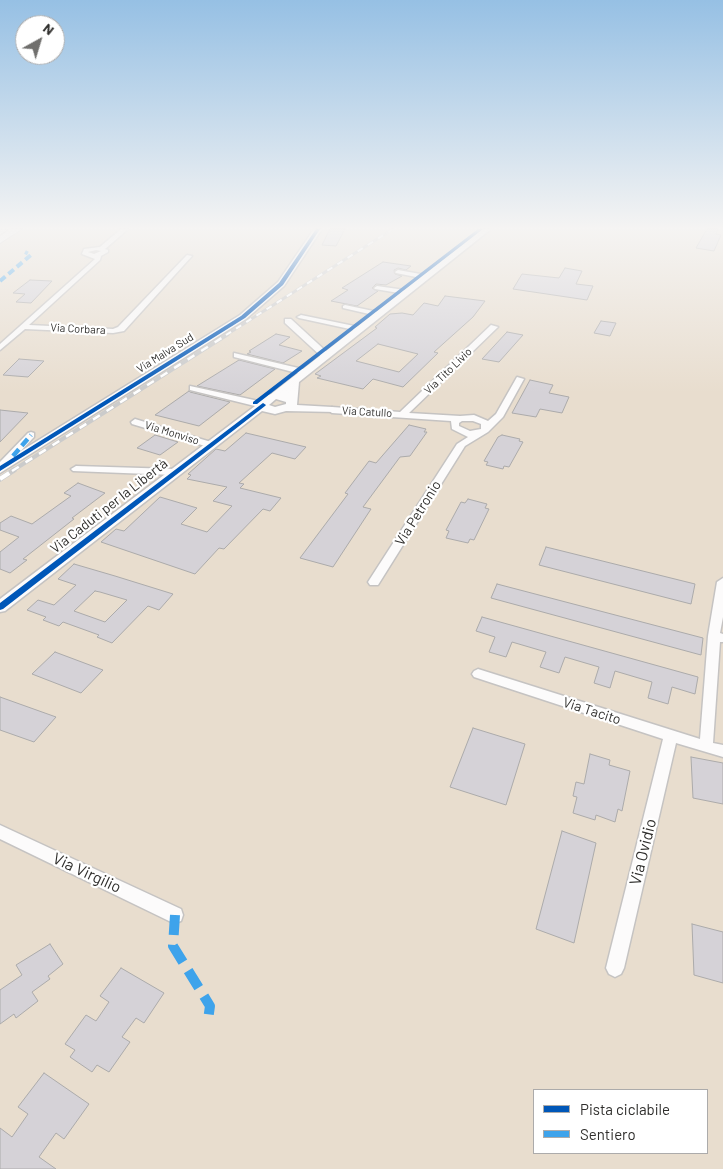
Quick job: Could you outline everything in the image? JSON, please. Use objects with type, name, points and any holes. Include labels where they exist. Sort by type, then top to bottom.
[{"type":"street","points":[[0,348],[71,284]]},
{"type":"street","name":"Via Corbara","points":[[24,327],[113,331],[121,329],[163,284]]},
{"type":"street","name":"Via Malva Sud","points":[[1,468],[243,317],[281,284]]},
{"type":"street","points":[[234,426],[263,405],[267,399],[275,396],[417,284]]},
{"type":"street","points":[[376,288],[405,292]]},
{"type":"street","points":[[345,307],[378,314]]},
{"type":"street","points":[[302,317],[359,329]]},
{"type":"street","points":[[288,321],[326,356]]},
{"type":"street","name":"Via Tito Livio","points":[[403,414],[494,327]]},
{"type":"street","points":[[237,355],[299,376]]},
{"type":"street","points":[[234,426],[288,405],[299,376]]},
{"type":"street","points":[[483,430],[500,415],[520,379]]},
{"type":"street","points":[[193,388],[263,405],[270,410],[288,405],[332,410]]},
{"type":"street","points":[[275,396],[288,405]]},
{"type":"street","name":"Via Catullo","points":[[332,410],[460,419],[479,419],[500,415]]},
{"type":"street","name":"Via Catullo","points":[[403,414],[460,431],[483,430]]},
{"type":"street","points":[[460,419],[454,425],[460,431]]},
{"type":"street","points":[[479,419],[485,423],[483,430]]},
{"type":"street","name":"Via Monviso","points":[[135,422],[208,444]]},
{"type":"street","name":"Via Caduti per la Libertà","points":[[0,606],[208,444],[234,426]]},
{"type":"street","name":"Via Petronio","points":[[374,582],[462,444],[483,430]]},
{"type":"street","name":"Via Petronio","points":[[460,431],[462,444]]},
{"type":"street","name":"Via Malva Sud","points":[[1,468],[31,435]]},
{"type":"street","points":[[76,468],[174,472]]},
{"type":"street","points":[[706,745],[719,637],[723,582]]},
{"type":"street","name":"Via Tacito","points":[[478,674],[723,751]]},
{"type":"street","name":"Via Ovidio","points":[[615,968],[671,736]]},
{"type":"street","name":"Via Virgilio","points":[[0,832],[175,915]]},
{"type":"shaded area","points":[[0,284],[723,284],[723,1169],[0,1169]]},
{"type":"building","points":[[25,284],[50,284],[31,303],[16,302],[25,294],[13,293]]},
{"type":"building","points":[[349,284],[389,284],[376,284],[372,288],[378,291],[357,306],[331,301],[348,290],[342,288]]},
{"type":"building","points":[[516,284],[576,284],[593,286],[587,300],[513,289]]},
{"type":"building","points":[[445,296],[485,301],[473,317],[434,352],[438,353],[403,387],[373,379],[363,389],[317,378],[321,376],[315,374],[377,328],[375,327],[390,314],[402,313],[413,315],[424,303],[438,306]],"holes":[[[378,344],[418,354],[399,372],[356,361]]]},
{"type":"building","points":[[601,321],[616,323],[610,336],[594,333]]},
{"type":"building","points":[[507,332],[523,335],[499,362],[482,359]]},
{"type":"building","points":[[276,334],[290,337],[279,345],[302,351],[283,363],[247,354],[251,352],[249,351]]},
{"type":"building","points":[[19,359],[44,361],[28,377],[3,375]]},
{"type":"building","points":[[239,360],[275,369],[240,395],[197,386]]},
{"type":"building","points":[[530,380],[553,385],[549,393],[569,397],[562,413],[540,409],[536,417],[512,413]]},
{"type":"building","points":[[189,391],[230,402],[199,426],[155,415]]},
{"type":"building","points":[[0,410],[28,413],[0,442]]},
{"type":"building","points":[[409,425],[426,429],[424,432],[427,432],[410,456],[400,457],[363,507],[371,509],[333,567],[300,558],[348,494],[345,493],[369,461],[376,463]]},
{"type":"building","points":[[246,433],[306,447],[295,459],[272,453],[239,483],[244,484],[240,488],[281,498],[270,511],[263,509],[224,549],[219,548],[195,574],[101,542],[116,529],[124,531],[160,497],[197,508],[181,524],[207,532],[232,506],[213,501],[227,487],[187,479],[191,475],[188,474],[216,449],[225,451]]},
{"type":"building","points":[[155,435],[178,442],[160,455],[137,448]]},
{"type":"building","points":[[502,435],[520,439],[519,441],[523,442],[509,467],[504,466],[503,469],[486,465],[488,462],[484,461],[498,437]]},
{"type":"building","points":[[78,483],[105,493],[23,559],[27,560],[10,573],[0,569],[0,552],[19,537],[0,530],[0,523],[11,516],[32,524],[71,496],[64,493]]},
{"type":"building","points":[[468,499],[487,504],[485,508],[489,509],[474,540],[470,539],[468,543],[446,538],[449,531],[446,530],[461,502],[465,503]]},
{"type":"building","points":[[546,547],[695,584],[691,604],[539,565]]},
{"type":"building","points":[[74,564],[173,594],[159,610],[148,606],[112,643],[97,637],[99,635],[63,622],[59,626],[43,620],[46,617],[27,610],[38,600],[54,605],[76,585],[58,579]],"holes":[[[95,591],[127,600],[105,622],[74,611]]]},
{"type":"building","points":[[497,584],[703,638],[701,655],[491,598]]},
{"type":"building","points":[[482,617],[698,677],[695,694],[672,687],[668,704],[648,698],[652,682],[615,671],[610,688],[594,683],[599,667],[565,657],[559,673],[540,667],[546,652],[512,642],[506,657],[489,652],[495,637],[476,631]]},
{"type":"building","points":[[55,652],[103,670],[81,693],[32,674]]},
{"type":"building","points":[[0,697],[56,717],[34,742],[0,730]]},
{"type":"building","points":[[473,728],[525,744],[506,805],[450,787]]},
{"type":"building","points":[[590,754],[610,760],[609,765],[630,771],[622,811],[618,809],[615,822],[596,815],[595,820],[573,813],[577,797],[573,796],[576,782],[584,784]]},
{"type":"building","points":[[691,757],[723,763],[723,804],[693,798]]},
{"type":"building","points":[[562,831],[596,843],[574,943],[536,929]]},
{"type":"building","points":[[692,924],[723,932],[723,983],[694,975]]},
{"type":"building","points":[[50,944],[63,964],[48,976],[50,979],[32,992],[38,1001],[16,1018],[14,1014],[0,1024],[0,990],[22,975],[16,965]]},
{"type":"building","points":[[121,968],[164,993],[144,1023],[136,1018],[122,1037],[130,1042],[109,1072],[97,1065],[92,1072],[70,1057],[75,1050],[65,1044],[86,1015],[96,1021],[109,1002],[100,996]]},
{"type":"building","points":[[44,1073],[89,1104],[64,1139],[56,1133],[39,1157],[56,1169],[0,1169],[0,1128],[12,1137],[28,1114],[18,1107]]},
{"type":"railway","points":[[226,335],[307,284]]},
{"type":"railway","points":[[12,471],[228,334]]},
{"type":"railway","points":[[0,479],[14,470]]},
{"type":"marked path","points":[[13,456],[31,435]]},
{"type":"marked path","points":[[175,915],[173,946],[210,1006],[208,1020]]},
{"type":"cycle path","points":[[0,469],[243,317],[281,284]]},
{"type":"cycle path","points":[[255,403],[410,284]]},
{"type":"cycle path","points":[[0,607],[263,405]]}]
